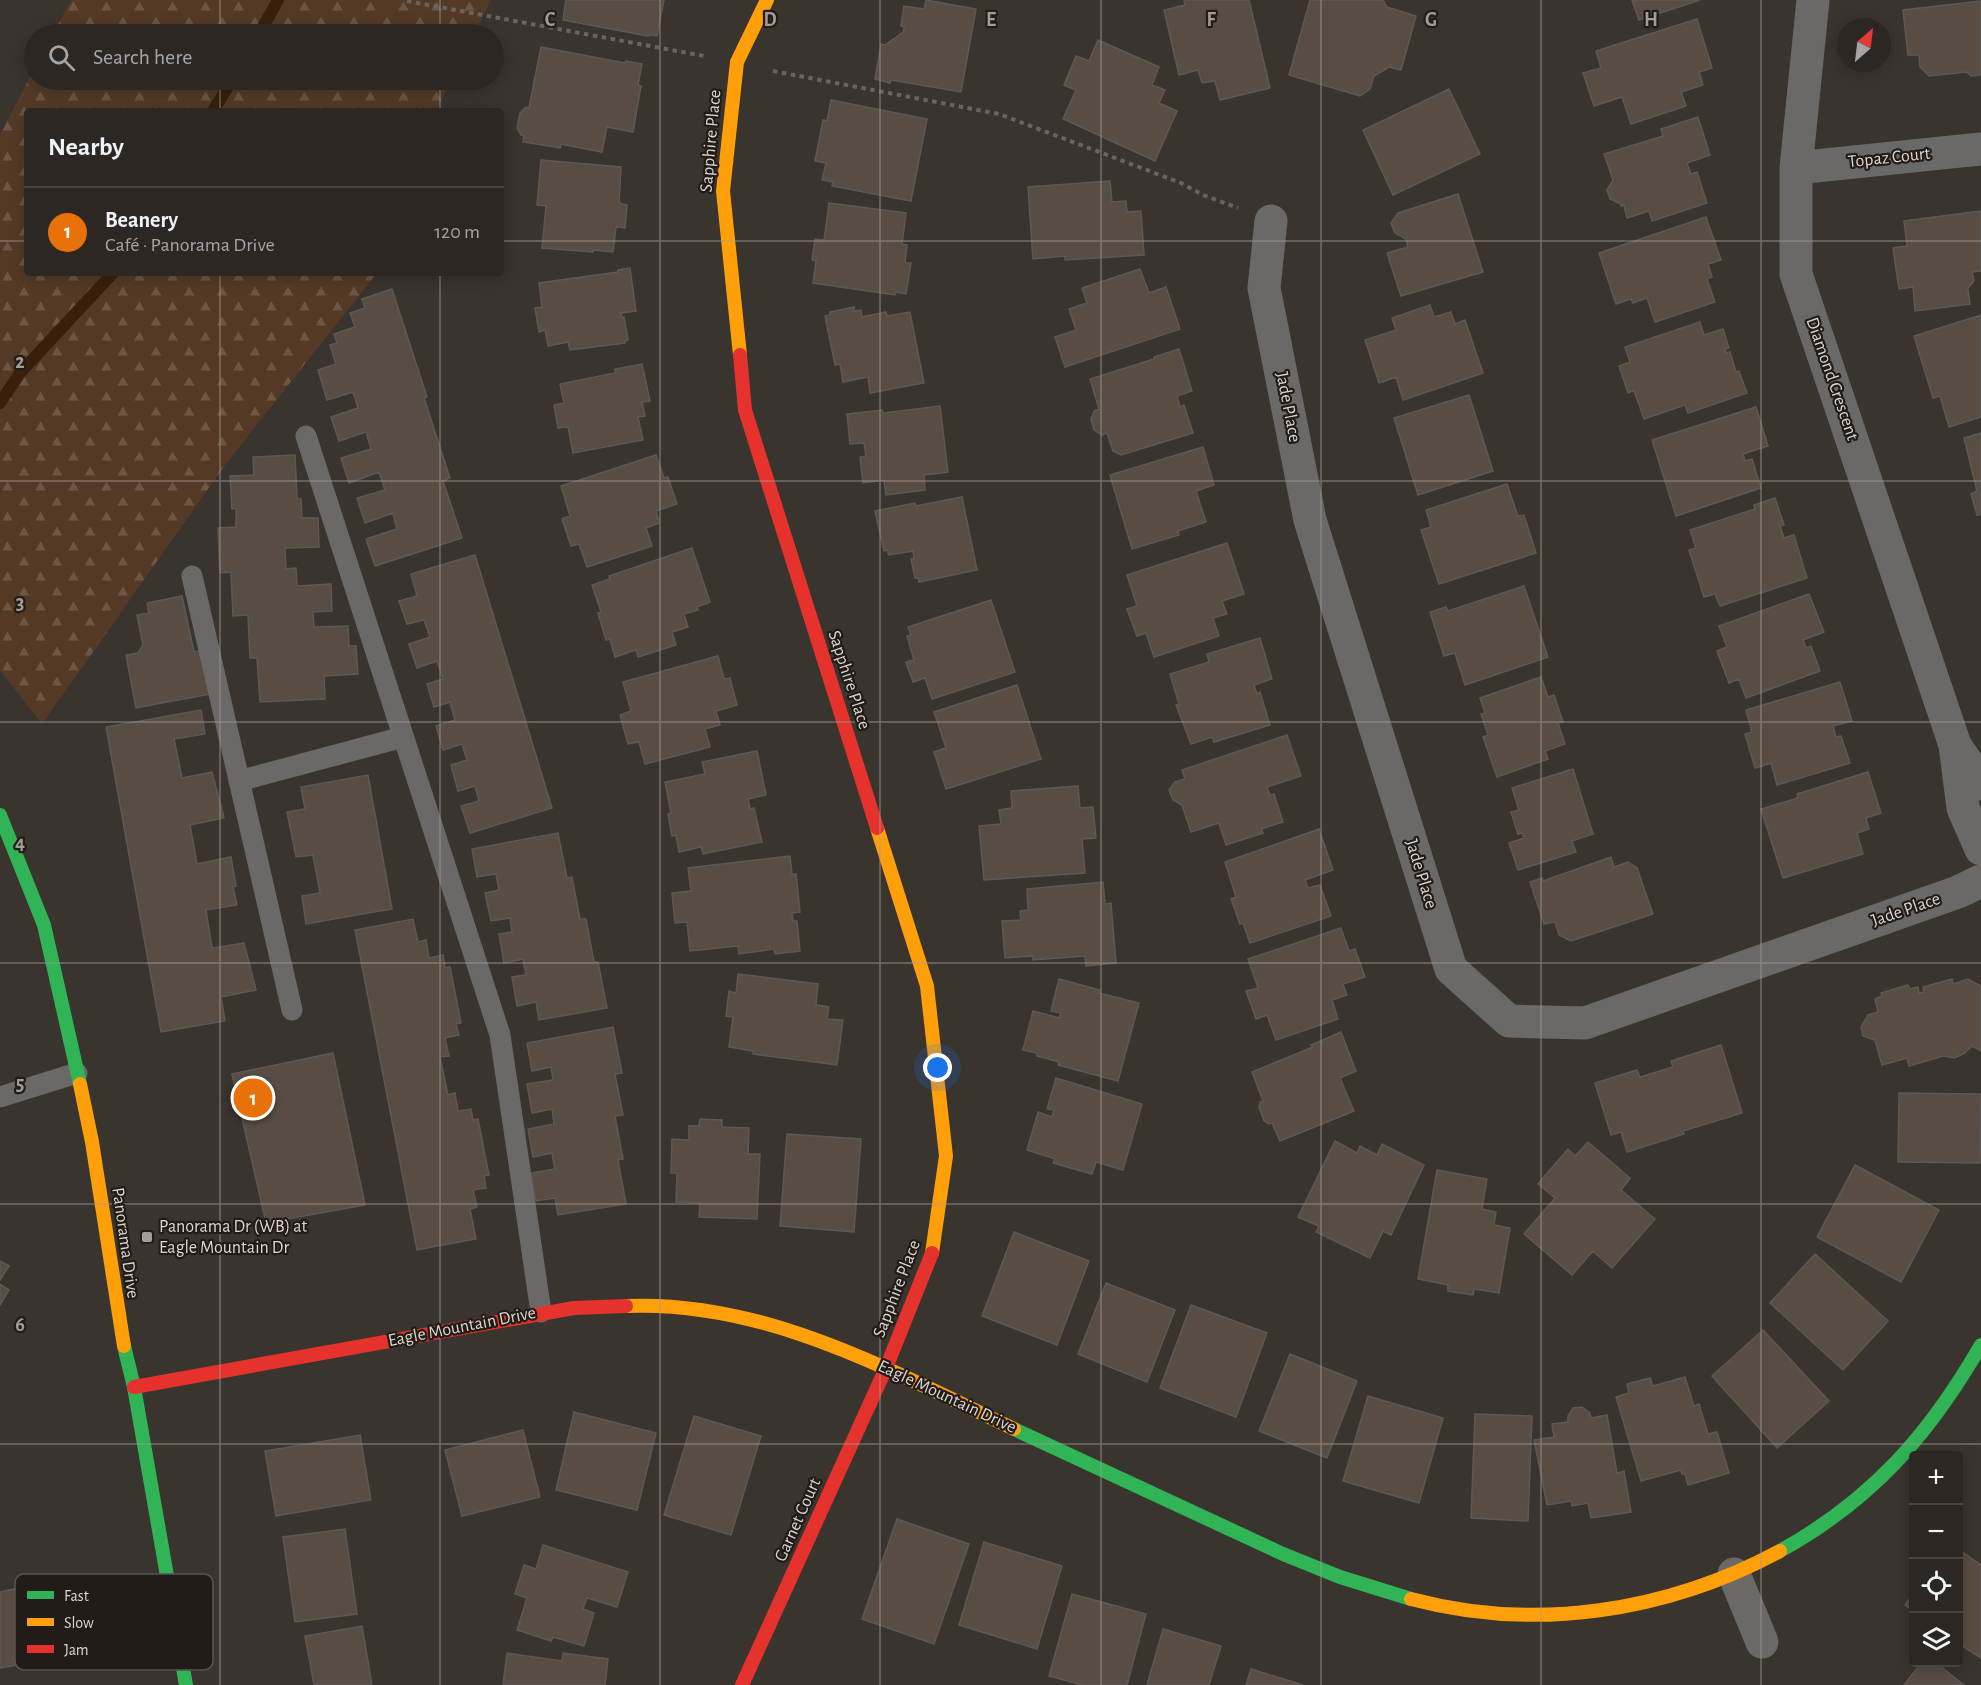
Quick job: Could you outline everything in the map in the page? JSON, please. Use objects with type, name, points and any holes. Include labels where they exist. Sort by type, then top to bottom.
[{"type":"street","name":"Sapphire Place","points":[[767,0],[736,62],[723,191],[745,410],[927,986],[946,1156],[934,1248],[886,1368]]},
{"type":"street","name":"Diamond Crescent","points":[[1813,0],[1796,168],[1796,274],[1955,745],[1963,808],[1981,849]]},
{"type":"street","name":"Topaz Court","points":[[1796,168],[1981,149]]},
{"type":"street","name":"Jade Place","points":[[1271,220],[1264,288],[1310,520],[1451,969],[1509,1021],[1586,1023],[1947,896],[1981,881]]},
{"type":"street","name":"Diamond Crescent","points":[[1955,745],[1981,784]]},
{"type":"street","name":"Panorama Drive","points":[[0,815],[44,925],[92,1142],[121,1334],[134,1387],[167,1574]]},
{"type":"street","name":"Eagle Mountain Drive","points":[[134,1387],[184,1380],[542,1312],[608,1305],[695,1308],[783,1327],[841,1348],[1283,1554],[1369,1589],[1431,1605],[1516,1616],[1617,1609],[1648,1602],[1734,1574],[1767,1558],[1834,1518],[1885,1475],[1936,1415],[1981,1345]]},
{"type":"street","name":"Garnet Court","points":[[742,1685],[886,1368]]},
{"type":"street","points":[[1734,1574],[1762,1642]]},
{"type":"street","name":"Panorama Drive","points":[[183,1670],[186,1685]]},
{"type":"lane","points":[[306,436],[500,1035],[542,1312]]},
{"type":"lane","points":[[192,576],[292,1010]]},
{"type":"lane","points":[[239,781],[404,737]]},
{"type":"lane","points":[[0,1097],[77,1074]]},
{"type":"path","points":[[406,1],[736,62],[999,114],[1271,220]]},
{"type":"green space","points":[[71,0],[491,0],[479,24],[58,24]]},
{"type":"green space","points":[[24,88],[447,90],[438,108],[24,108],[24,276],[375,276],[225,465],[42,724],[0,670],[0,135]]},
{"type":"building","points":[[566,0],[664,0],[657,36],[648,36],[563,20]]},
{"type":"building","points":[[926,0],[976,9],[961,92],[875,79],[881,44],[885,45],[903,32],[904,27],[901,26],[904,6],[924,9]]},
{"type":"building","points":[[1184,0],[1249,0],[1270,88],[1220,100],[1215,81],[1202,83],[1198,70],[1179,75],[1164,10],[1185,5]]},
{"type":"building","points":[[1310,0],[1383,0],[1387,7],[1416,16],[1401,70],[1389,67],[1374,76],[1370,89],[1360,96],[1289,75]]},
{"type":"building","points":[[1632,0],[1700,0],[1639,20]]},
{"type":"building","points":[[1981,1],[1981,74],[1971,76],[1966,72],[1929,76],[1920,67],[1919,55],[1908,55],[1903,10]]},
{"type":"building","points":[[1697,19],[1712,68],[1699,72],[1703,85],[1681,92],[1686,106],[1631,124],[1622,97],[1594,106],[1583,73],[1601,68],[1596,51]]},
{"type":"building","points":[[1098,40],[1159,67],[1152,85],[1165,90],[1159,103],[1177,111],[1155,161],[1063,119],[1076,90],[1064,85],[1076,56],[1089,61]]},
{"type":"building","points":[[541,47],[625,63],[626,61],[642,64],[638,85],[641,86],[633,132],[607,127],[602,152],[561,144],[560,148],[523,142],[524,136],[517,128],[520,113],[526,107],[529,108]]},
{"type":"building","points":[[1449,89],[1480,154],[1393,195],[1363,130]]},
{"type":"building","points":[[831,100],[927,119],[911,201],[832,186],[833,182],[822,180],[826,163],[815,161],[823,120],[827,121]]},
{"type":"building","points":[[1698,117],[1710,155],[1687,163],[1691,174],[1697,172],[1707,203],[1652,221],[1649,211],[1627,218],[1624,205],[1621,206],[1610,199],[1607,190],[1613,180],[1604,154],[1663,136],[1661,129]]},
{"type":"building","points":[[541,160],[621,167],[619,203],[627,205],[625,228],[616,227],[613,252],[542,248],[546,206],[537,205]]},
{"type":"building","points":[[1110,181],[1112,202],[1126,201],[1127,212],[1141,211],[1144,255],[1065,260],[1065,256],[1033,259],[1028,187]]},
{"type":"building","points":[[1458,194],[1483,272],[1401,296],[1387,253],[1408,247],[1406,239],[1395,233],[1391,223],[1398,213]]},
{"type":"building","points":[[829,203],[906,213],[902,244],[907,245],[905,263],[911,263],[906,294],[895,292],[895,295],[813,283],[816,261],[812,260],[815,239],[824,240]]},
{"type":"building","points":[[1981,211],[1981,271],[1972,272],[1974,281],[1968,288],[1970,304],[1915,311],[1913,287],[1899,289],[1893,248],[1907,246],[1904,221]]},
{"type":"building","points":[[1706,217],[1721,260],[1708,264],[1712,277],[1707,279],[1715,302],[1655,322],[1647,298],[1633,303],[1631,299],[1616,304],[1599,253]]},
{"type":"building","points":[[630,268],[636,311],[621,313],[624,317],[628,340],[625,343],[570,350],[568,342],[548,346],[545,330],[539,332],[535,308],[542,307],[539,283],[618,272],[618,270]]},
{"type":"building","points":[[1140,269],[1149,293],[1166,287],[1180,329],[1065,367],[1055,337],[1076,330],[1069,309],[1087,303],[1082,288]]},
{"type":"building","points":[[392,289],[450,478],[443,481],[462,538],[375,566],[366,539],[397,529],[393,513],[365,523],[357,498],[385,490],[379,472],[349,483],[341,458],[371,449],[366,432],[339,441],[331,417],[358,408],[353,392],[327,400],[318,370],[336,364],[330,345],[337,343],[334,334],[355,327],[350,313],[365,308],[362,299]]},
{"type":"building","points":[[1430,305],[1434,317],[1451,312],[1455,324],[1465,320],[1483,373],[1403,400],[1396,377],[1379,383],[1365,340],[1396,330],[1392,318]]},
{"type":"building","points":[[854,307],[854,311],[861,310],[862,317],[886,312],[887,316],[910,312],[924,383],[870,393],[868,377],[843,382],[840,364],[835,365],[825,316],[830,315],[830,312]]},
{"type":"building","points":[[1981,315],[1981,417],[1949,427],[1940,396],[1933,398],[1914,336]]},
{"type":"building","points":[[1700,322],[1704,335],[1723,329],[1729,348],[1725,349],[1726,353],[1730,352],[1736,372],[1739,371],[1747,393],[1688,413],[1685,405],[1644,419],[1634,390],[1628,393],[1619,366],[1630,362],[1625,347]]},
{"type":"building","points":[[1179,349],[1192,391],[1177,396],[1180,407],[1184,405],[1193,433],[1121,455],[1113,451],[1107,433],[1102,435],[1094,430],[1091,419],[1094,411],[1099,409],[1090,379]]},
{"type":"building","points":[[642,364],[650,401],[642,402],[645,416],[638,417],[643,440],[573,453],[568,427],[558,428],[554,405],[564,403],[560,384],[615,373],[615,369]]},
{"type":"building","points":[[1469,395],[1493,471],[1418,495],[1394,418]]},
{"type":"building","points":[[940,406],[948,472],[924,475],[925,490],[886,495],[884,480],[863,483],[860,457],[866,456],[864,443],[850,444],[847,414],[882,410],[883,413]]},
{"type":"building","points":[[1756,407],[1768,446],[1743,454],[1745,461],[1752,459],[1761,488],[1676,516],[1652,440]]},
{"type":"building","points":[[1981,433],[1981,514],[1977,515],[1971,494],[1977,491],[1964,438]]},
{"type":"building","points":[[1203,447],[1214,485],[1196,491],[1206,522],[1178,531],[1179,535],[1132,549],[1110,475]]},
{"type":"building","points":[[295,455],[297,498],[301,499],[302,518],[318,518],[319,547],[285,548],[286,569],[296,568],[297,586],[331,584],[332,611],[313,612],[314,627],[348,626],[349,646],[356,646],[358,674],[324,676],[325,699],[260,702],[257,658],[250,658],[248,615],[233,616],[231,572],[220,573],[218,528],[236,527],[236,508],[232,509],[230,476],[254,475],[253,457]]},
{"type":"building","points":[[656,455],[664,478],[668,477],[677,504],[656,511],[659,523],[646,528],[652,546],[587,567],[579,544],[571,546],[562,519],[570,516],[561,486]]},
{"type":"building","points":[[1507,484],[1518,516],[1524,515],[1536,553],[1439,584],[1421,530],[1431,527],[1426,510]]},
{"type":"building","points":[[962,497],[977,570],[919,582],[918,578],[915,578],[911,559],[914,559],[913,551],[889,555],[887,550],[884,551],[875,511]]},
{"type":"building","points":[[1775,498],[1784,525],[1780,526],[1784,538],[1794,535],[1807,578],[1720,606],[1715,594],[1704,597],[1689,550],[1696,548],[1690,530],[1755,509],[1754,505]]},
{"type":"building","points":[[1227,543],[1244,594],[1222,601],[1227,614],[1213,618],[1219,636],[1154,657],[1146,633],[1137,636],[1127,609],[1137,606],[1127,575]]},
{"type":"building","points":[[692,548],[710,602],[697,607],[698,610],[684,614],[688,627],[672,632],[676,645],[638,657],[636,650],[615,657],[610,639],[606,640],[598,613],[601,612],[592,585],[610,579],[609,576]]},
{"type":"building","points":[[475,555],[552,808],[470,833],[461,806],[479,801],[475,786],[458,791],[451,765],[467,760],[462,744],[443,750],[436,726],[455,720],[450,702],[434,707],[427,684],[443,679],[437,661],[417,668],[409,644],[430,637],[424,620],[407,624],[399,601],[417,596],[411,574]]},
{"type":"building","points":[[1524,586],[1548,657],[1465,685],[1455,653],[1444,656],[1430,612],[1446,607],[1448,611]]},
{"type":"building","points":[[1809,594],[1824,632],[1803,640],[1806,648],[1811,646],[1820,671],[1746,698],[1739,679],[1729,683],[1717,651],[1727,647],[1719,626]]},
{"type":"building","points":[[182,596],[194,652],[202,650],[211,694],[136,708],[126,655],[138,653],[143,645],[137,615],[149,613],[147,603]]},
{"type":"building","points":[[991,600],[1015,672],[932,699],[925,678],[913,682],[906,662],[914,660],[907,636],[911,635],[908,627]]},
{"type":"building","points":[[1260,638],[1272,679],[1254,685],[1257,694],[1260,692],[1270,725],[1214,742],[1212,737],[1191,744],[1176,705],[1179,704],[1170,674],[1209,662],[1207,654]]},
{"type":"building","points":[[718,656],[724,679],[730,678],[737,705],[716,711],[720,725],[705,729],[710,747],[645,764],[639,742],[628,744],[620,715],[631,711],[623,682]]},
{"type":"building","points":[[1541,677],[1548,697],[1554,695],[1563,722],[1558,723],[1565,744],[1545,751],[1548,759],[1497,777],[1483,737],[1488,735],[1481,714],[1485,713],[1480,698]]},
{"type":"building","points":[[1840,682],[1852,721],[1833,726],[1836,737],[1841,736],[1850,763],[1777,785],[1771,763],[1755,768],[1745,734],[1752,732],[1746,710]]},
{"type":"building","points":[[1017,685],[1041,759],[946,789],[934,752],[946,748],[934,712]]},
{"type":"building","points":[[201,710],[205,734],[174,739],[182,778],[212,772],[224,818],[190,825],[197,864],[231,857],[237,905],[206,910],[212,948],[244,943],[256,990],[221,997],[225,1021],[161,1032],[106,727]]},
{"type":"building","points":[[1287,735],[1301,776],[1267,787],[1270,795],[1274,794],[1283,822],[1261,829],[1263,833],[1226,845],[1219,823],[1191,832],[1182,805],[1173,800],[1169,790],[1175,782],[1185,779],[1182,770]]},
{"type":"building","points":[[757,751],[766,795],[748,799],[750,809],[754,808],[762,842],[703,854],[701,847],[679,852],[676,835],[672,836],[668,814],[671,813],[665,782],[705,774],[702,762]]},
{"type":"building","points":[[1573,769],[1593,834],[1572,841],[1576,852],[1518,870],[1509,843],[1524,838],[1522,833],[1518,834],[1511,812],[1519,810],[1512,788]]},
{"type":"building","points":[[1868,772],[1881,813],[1866,818],[1869,829],[1857,833],[1863,854],[1783,878],[1761,809],[1798,798],[1797,794]]},
{"type":"building","points":[[368,775],[392,909],[306,924],[302,896],[320,893],[313,855],[296,857],[287,812],[305,809],[301,787]]},
{"type":"building","points":[[1078,786],[1080,808],[1093,807],[1096,838],[1082,839],[1085,873],[984,880],[979,826],[1001,824],[999,810],[1012,808],[1011,791]]},
{"type":"building","points":[[1319,829],[1333,870],[1305,880],[1308,888],[1320,885],[1331,916],[1250,943],[1231,899],[1236,897],[1225,862]]},
{"type":"building","points":[[558,833],[567,878],[572,877],[580,919],[586,919],[594,962],[598,962],[607,1008],[539,1020],[536,1002],[517,1006],[512,977],[526,975],[523,959],[504,963],[499,934],[512,932],[510,918],[491,921],[485,893],[499,890],[496,874],[477,877],[472,849]]},
{"type":"building","points":[[790,856],[792,874],[796,874],[800,912],[792,913],[793,921],[797,921],[800,951],[775,954],[774,949],[739,954],[738,946],[690,951],[687,922],[675,923],[672,893],[691,891],[688,868]]},
{"type":"building","points":[[1611,857],[1614,867],[1628,862],[1637,868],[1653,914],[1571,941],[1559,935],[1555,922],[1544,924],[1530,882],[1542,878],[1543,881]]},
{"type":"building","points":[[1103,882],[1105,904],[1111,903],[1116,963],[1086,966],[1085,956],[1033,960],[1033,956],[1005,958],[1002,921],[1021,920],[1020,911],[1028,910],[1027,889]]},
{"type":"building","points":[[413,919],[418,942],[426,940],[429,958],[443,955],[445,968],[450,967],[461,1023],[456,1024],[459,1035],[445,1038],[449,1056],[440,1057],[448,1095],[455,1093],[458,1111],[471,1109],[473,1120],[478,1119],[489,1175],[484,1176],[486,1188],[473,1190],[477,1207],[470,1209],[476,1239],[417,1250],[355,930]]},
{"type":"building","points":[[1341,928],[1349,951],[1355,949],[1365,977],[1343,984],[1347,995],[1332,1000],[1338,1019],[1276,1040],[1267,1015],[1256,1019],[1246,991],[1258,988],[1248,959]]},
{"type":"building","points":[[738,974],[818,984],[816,1005],[829,1007],[827,1019],[843,1020],[837,1065],[753,1054],[753,1051],[729,1047],[733,1017],[726,1016],[729,991],[736,993]]},
{"type":"building","points":[[1059,979],[1100,990],[1099,993],[1139,1003],[1118,1081],[1058,1065],[1059,1062],[1023,1050],[1033,1011],[1059,1018],[1061,1013],[1051,1011]]},
{"type":"building","points":[[1952,979],[1953,984],[1968,979],[1981,986],[1981,1051],[1972,1046],[1955,1058],[1943,1056],[1909,1066],[1907,1058],[1882,1065],[1875,1040],[1863,1036],[1861,1027],[1868,1015],[1878,1012],[1875,999],[1882,996],[1881,993],[1908,985],[1910,989],[1918,987],[1919,993],[1924,992],[1923,987]]},
{"type":"building","points":[[613,1027],[622,1073],[615,1074],[623,1115],[615,1116],[623,1159],[618,1160],[626,1204],[558,1215],[555,1198],[536,1201],[531,1173],[555,1169],[552,1153],[533,1157],[528,1129],[554,1124],[552,1109],[532,1113],[527,1084],[553,1080],[551,1067],[532,1071],[527,1043]]},
{"type":"building","points":[[1341,1032],[1356,1071],[1340,1078],[1354,1111],[1280,1141],[1272,1123],[1264,1121],[1259,1107],[1260,1102],[1263,1101],[1252,1072],[1313,1047],[1311,1045]]},
{"type":"building","points":[[1721,1045],[1742,1113],[1683,1131],[1684,1134],[1627,1152],[1621,1132],[1611,1135],[1595,1083],[1637,1070],[1640,1077],[1673,1067],[1671,1061]]},
{"type":"building","points":[[333,1053],[365,1205],[266,1223],[232,1074]]},
{"type":"building","points":[[1056,1078],[1142,1104],[1123,1170],[1096,1162],[1092,1174],[1053,1163],[1055,1159],[1027,1150],[1038,1112],[1052,1117],[1054,1110],[1047,1109]]},
{"type":"building","points":[[1899,1093],[1981,1094],[1980,1163],[1898,1162]]},
{"type":"building","points":[[700,1119],[722,1120],[722,1127],[749,1128],[748,1154],[760,1154],[757,1219],[699,1217],[700,1203],[676,1202],[677,1173],[671,1173],[672,1139],[689,1140],[689,1126],[699,1126]]},
{"type":"building","points":[[787,1134],[861,1139],[854,1232],[780,1226]]},
{"type":"building","points":[[1335,1141],[1357,1153],[1360,1146],[1377,1155],[1382,1144],[1424,1165],[1391,1235],[1383,1231],[1370,1258],[1316,1232],[1319,1226],[1298,1217]]},
{"type":"building","points":[[1588,1142],[1630,1178],[1621,1190],[1655,1219],[1612,1268],[1593,1251],[1572,1275],[1524,1234],[1555,1198],[1538,1184],[1568,1149],[1575,1156]]},
{"type":"building","points":[[1855,1165],[1939,1210],[1901,1282],[1817,1237]]},
{"type":"building","points":[[1437,1170],[1487,1179],[1482,1209],[1496,1212],[1494,1225],[1510,1228],[1499,1293],[1474,1289],[1473,1295],[1448,1291],[1448,1285],[1418,1279]]},
{"type":"building","points":[[1014,1232],[1089,1261],[1057,1345],[982,1316]]},
{"type":"building","points":[[1815,1254],[1888,1321],[1843,1370],[1770,1303]]},
{"type":"building","points":[[0,1261],[9,1266],[0,1280]]},
{"type":"building","points":[[1106,1283],[1175,1310],[1147,1382],[1078,1354]]},
{"type":"building","points":[[0,1284],[9,1290],[0,1305]]},
{"type":"building","points":[[1191,1305],[1267,1333],[1236,1417],[1160,1388]]},
{"type":"building","points":[[1763,1330],[1829,1401],[1777,1448],[1712,1376]]},
{"type":"building","points":[[1290,1354],[1357,1381],[1327,1458],[1259,1431]]},
{"type":"building","points":[[1685,1377],[1694,1406],[1699,1404],[1708,1434],[1717,1432],[1729,1473],[1688,1485],[1685,1474],[1682,1474],[1681,1470],[1641,1481],[1616,1397],[1629,1393],[1627,1384],[1650,1378],[1653,1386]]},
{"type":"building","points":[[1368,1396],[1443,1418],[1419,1503],[1343,1481]]},
{"type":"building","points":[[1582,1407],[1590,1413],[1591,1418],[1607,1415],[1617,1473],[1624,1471],[1631,1512],[1591,1518],[1588,1503],[1572,1506],[1571,1501],[1547,1505],[1534,1440],[1554,1437],[1552,1424],[1568,1422],[1568,1416],[1573,1408]]},
{"type":"building","points":[[574,1412],[656,1433],[637,1510],[556,1490]]},
{"type":"building","points":[[1475,1414],[1532,1416],[1528,1521],[1471,1518]]},
{"type":"building","points":[[694,1416],[761,1436],[731,1535],[664,1515]]},
{"type":"building","points":[[523,1430],[540,1497],[462,1516],[445,1450]]},
{"type":"building","points":[[360,1435],[371,1500],[276,1516],[265,1451]]},
{"type":"building","points":[[897,1519],[969,1544],[934,1644],[862,1619]]},
{"type":"building","points":[[345,1529],[357,1614],[295,1622],[283,1537]]},
{"type":"building","points":[[984,1542],[1062,1566],[1037,1649],[959,1625]]},
{"type":"building","points":[[543,1545],[628,1572],[617,1607],[587,1598],[583,1609],[594,1613],[584,1646],[553,1637],[551,1641],[517,1630],[527,1598],[515,1594],[524,1565],[536,1569]]},
{"type":"building","points":[[1963,1552],[1981,1565],[1981,1658],[1963,1646]]},
{"type":"building","points":[[15,1589],[15,1665],[0,1668],[0,1592]]},
{"type":"building","points":[[1072,1594],[1146,1614],[1127,1685],[1082,1685],[1049,1676]]},
{"type":"building","points":[[362,1626],[372,1685],[314,1685],[305,1636]]},
{"type":"building","points":[[1163,1629],[1221,1646],[1209,1685],[1147,1685]]},
{"type":"building","points":[[507,1653],[562,1661],[563,1653],[608,1659],[605,1685],[503,1685]]},
{"type":"building","points":[[1918,1667],[1941,1667],[1964,1685],[1904,1685]]},
{"type":"building","points":[[1251,1669],[1303,1685],[1246,1685]]},
{"type":"waterway","points":[[265,24],[278,0]]},
{"type":"waterway","points":[[215,108],[226,90]]},
{"type":"waterway","points":[[0,403],[20,373],[110,276]]},
{"type":"traffic: fast","points":[[0,815],[44,925],[80,1084]]},
{"type":"traffic: fast","points":[[1780,1551],[1843,1510],[1896,1463],[1941,1408],[1981,1345]]},
{"type":"traffic: fast","points":[[124,1346],[134,1387],[167,1574]]},
{"type":"traffic: fast","points":[[1014,1429],[1283,1554],[1340,1577],[1411,1599]]},
{"type":"traffic: fast","points":[[183,1670],[186,1685]]},
{"type":"traffic: slow","points":[[740,355],[723,191],[737,62],[767,0]]},
{"type":"traffic: slow","points":[[877,828],[927,986],[946,1156],[932,1253]]},
{"type":"traffic: slow","points":[[80,1084],[92,1142],[124,1346]]},
{"type":"traffic: slow","points":[[626,1306],[678,1307],[728,1315],[778,1327],[874,1363],[1014,1429]]},
{"type":"traffic: slow","points":[[1411,1599],[1458,1609],[1505,1614],[1552,1614],[1600,1610],[1646,1602],[1692,1589],[1737,1572],[1780,1551]]},
{"type":"traffic: jam","points":[[740,355],[745,410],[877,828]]},
{"type":"traffic: jam","points":[[742,1685],[886,1368],[932,1253]]},
{"type":"traffic: jam","points":[[134,1387],[574,1308],[626,1306]]},
{"type":"place","name":"Beanery","points":[[253,1098]]},
{"type":"place","name":"Panorama Dr (WB) at Eagle Mountain Dr","points":[[147,1237]]}]
